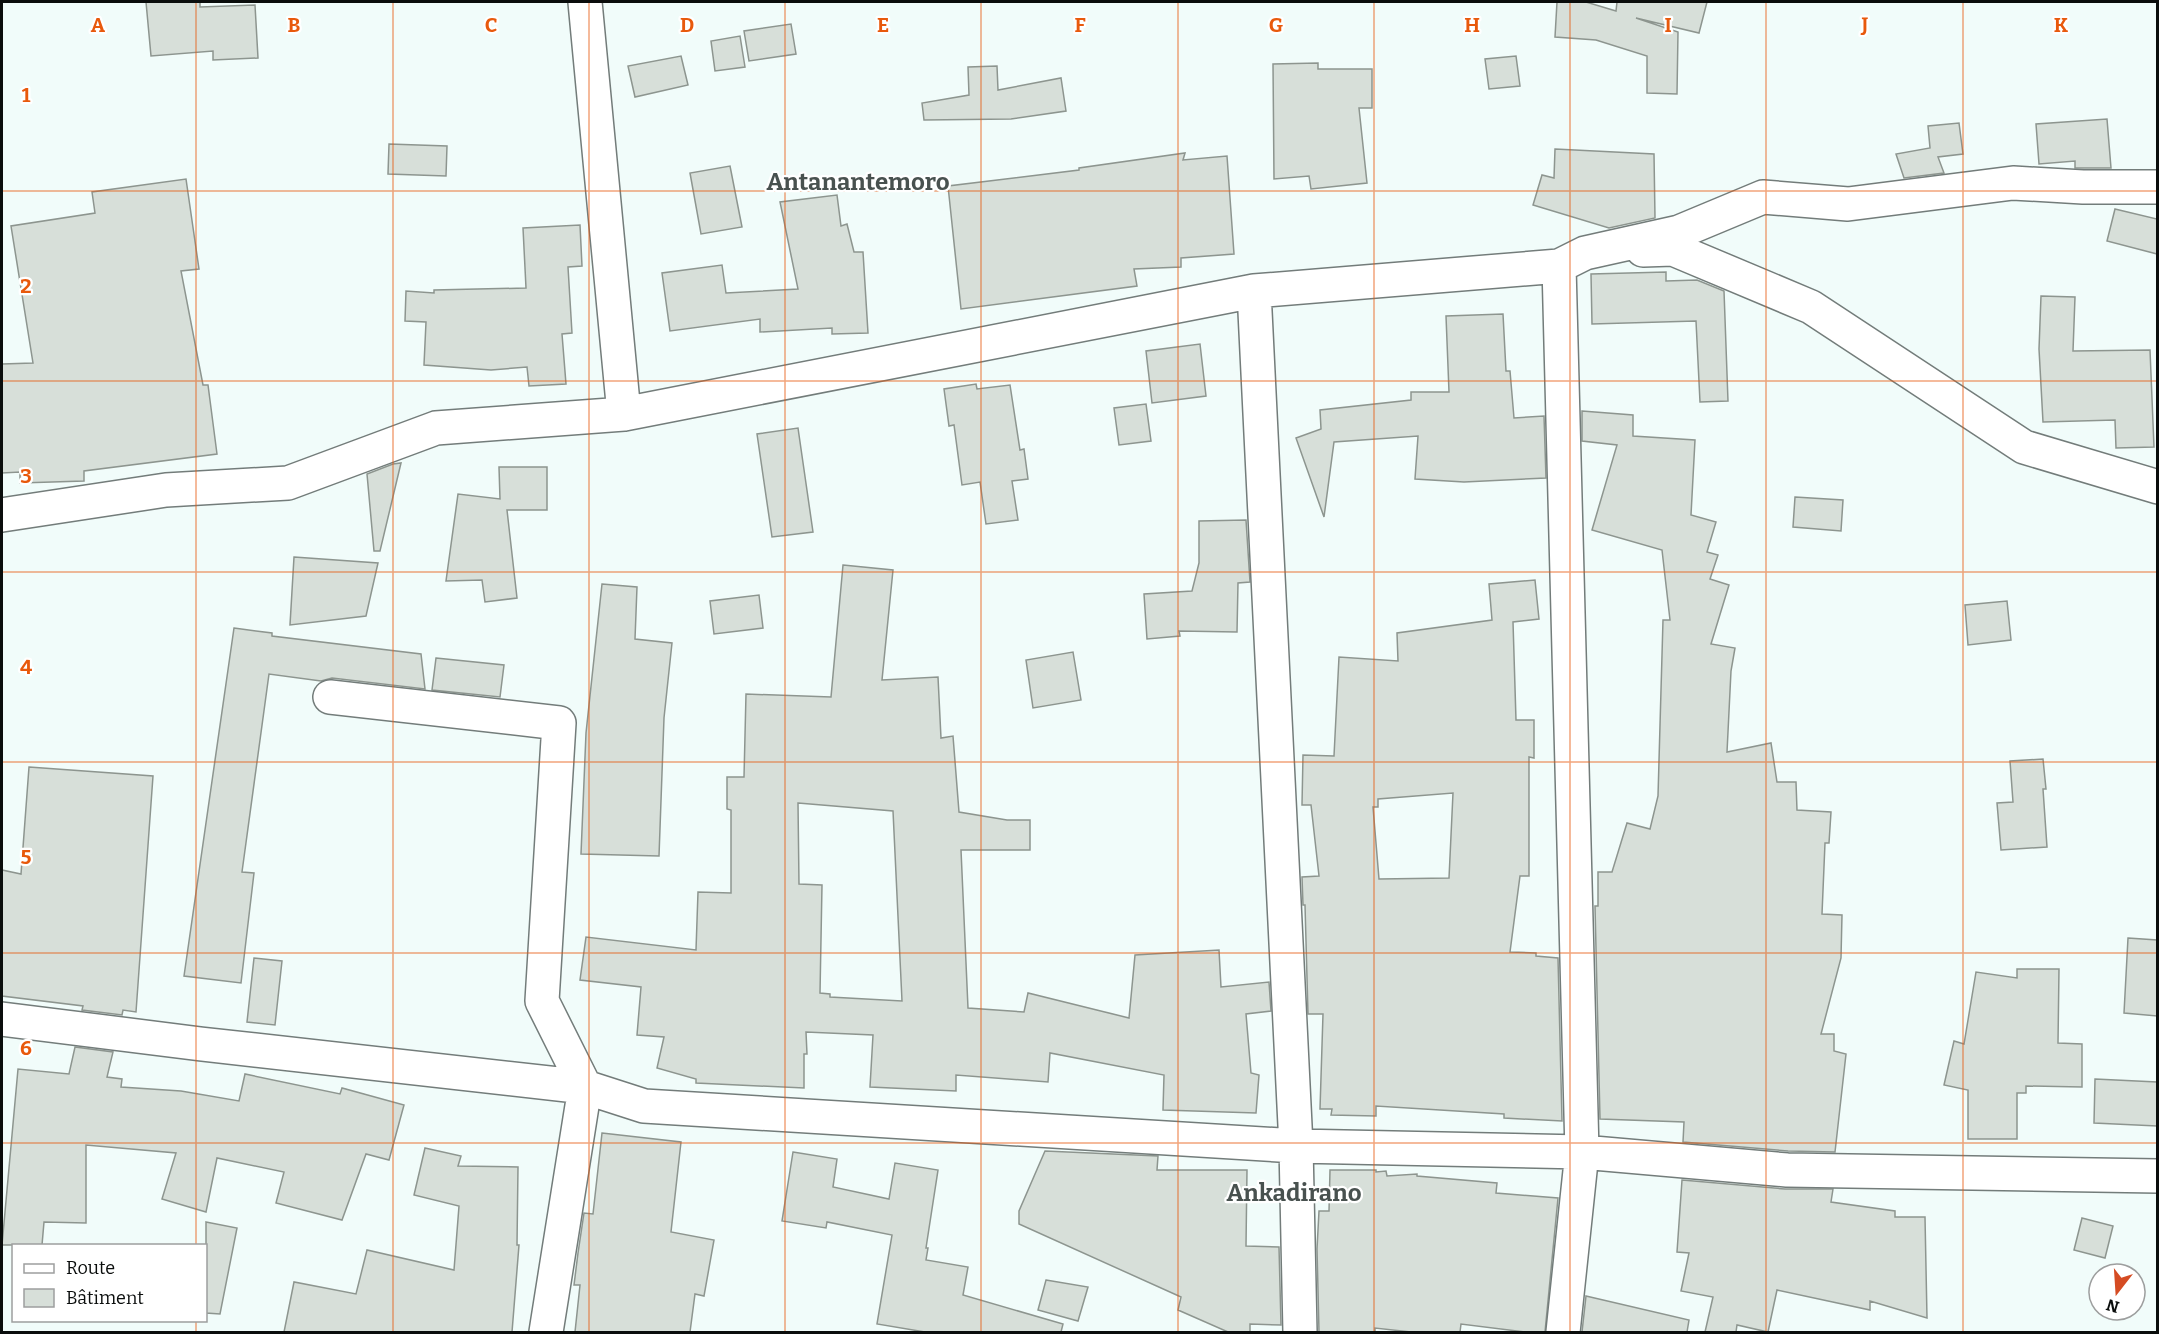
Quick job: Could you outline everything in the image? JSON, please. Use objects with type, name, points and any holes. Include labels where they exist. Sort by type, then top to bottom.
[{"type":"street","points":[[585,2],[624,414]]},
{"type":"street","points":[[1572,259],[1679,232],[1763,197],[1848,204],[2013,183],[2083,187],[2157,187]]},
{"type":"street","points":[[2,515],[165,490],[288,483],[436,428],[624,414],[1254,291],[1673,249],[1811,307],[2024,447],[2157,487]]},
{"type":"street","points":[[1563,1332],[1582,1152],[1572,259]]},
{"type":"street","points":[[1254,291],[1296,1146],[1300,1332]]},
{"type":"street","points":[[330,697],[559,723],[542,1001],[585,1087],[546,1332]]},
{"type":"street","points":[[2,1019],[585,1087],[644,1106],[1296,1146],[1582,1152],[1787,1170],[2157,1176]]},
{"type":"building","points":[[146,2],[200,2],[200,7],[255,5],[258,58],[213,60],[213,51],[151,56]]},
{"type":"building","points":[[1557,2],[1586,2],[1616,11],[1617,2],[1707,2],[1699,33],[1636,18],[1678,32],[1677,94],[1647,93],[1647,56],[1596,40],[1555,37]]},
{"type":"building","points":[[791,24],[796,54],[749,61],[744,31]]},
{"type":"building","points":[[740,36],[745,67],[715,71],[711,41]]},
{"type":"building","points":[[681,56],[688,85],[635,97],[628,66]]},
{"type":"building","points":[[1516,56],[1520,86],[1489,89],[1485,59]]},
{"type":"building","points":[[1318,63],[1318,69],[1372,69],[1372,108],[1359,108],[1367,183],[1311,189],[1309,176],[1274,179],[1273,64]]},
{"type":"building","points":[[997,66],[998,90],[1061,78],[1066,111],[1011,119],[924,120],[922,103],[969,95],[968,67]]},
{"type":"building","points":[[2107,119],[2111,168],[2075,168],[2075,161],[2039,164],[2036,124]]},
{"type":"building","points":[[1959,123],[1963,154],[1938,157],[1944,173],[1904,178],[1896,154],[1930,148],[1928,126]]},
{"type":"building","points":[[389,144],[447,146],[446,176],[388,174]]},
{"type":"building","points":[[1555,149],[1654,154],[1655,218],[1609,228],[1533,205],[1542,175],[1554,178]]},
{"type":"building","points":[[1185,153],[1183,160],[1227,156],[1234,254],[1181,258],[1181,267],[1134,269],[1137,286],[961,309],[948,186],[1079,170],[1079,168]]},
{"type":"building","points":[[730,166],[742,227],[701,234],[690,173]]},
{"type":"building","points":[[186,179],[199,269],[181,271],[203,385],[208,385],[217,454],[84,471],[84,481],[20,483],[20,472],[2,473],[2,364],[33,363],[11,226],[95,213],[92,192]]},
{"type":"building","points":[[837,195],[841,226],[847,224],[854,252],[863,252],[868,333],[832,334],[832,328],[760,332],[760,319],[670,331],[662,273],[722,265],[726,293],[798,289],[780,202]]},
{"type":"building","points":[[2115,209],[2157,219],[2157,254],[2107,241]]},
{"type":"building","points":[[580,225],[582,266],[568,267],[572,333],[562,334],[566,384],[529,386],[527,367],[491,370],[424,365],[426,322],[405,321],[406,291],[434,293],[434,290],[526,288],[523,228]]},
{"type":"building","points":[[1666,272],[1666,281],[1697,280],[1724,291],[1728,401],[1700,402],[1696,321],[1592,324],[1591,274]]},
{"type":"building","points":[[2041,296],[2075,297],[2073,351],[2150,350],[2154,447],[2116,448],[2115,420],[2043,422],[2039,349]]},
{"type":"building","points":[[1503,314],[1506,371],[1510,371],[1514,418],[1544,416],[1546,478],[1464,482],[1415,479],[1418,436],[1334,442],[1324,517],[1296,438],[1321,429],[1320,410],[1411,400],[1411,392],[1449,392],[1446,316]]},
{"type":"building","points":[[1200,344],[1206,396],[1152,403],[1146,351]]},
{"type":"building","points":[[976,384],[977,389],[1010,385],[1020,450],[1024,449],[1028,479],[1012,481],[1018,520],[986,524],[980,482],[962,485],[954,425],[949,426],[944,389]]},
{"type":"building","points":[[1146,404],[1151,441],[1119,445],[1114,408]]},
{"type":"building","points":[[1582,411],[1633,415],[1633,436],[1695,440],[1691,515],[1716,522],[1707,552],[1718,555],[1710,579],[1729,585],[1711,644],[1735,648],[1731,671],[1727,752],[1771,743],[1777,782],[1796,782],[1797,810],[1831,812],[1829,843],[1825,843],[1822,914],[1842,915],[1841,958],[1821,1034],[1834,1034],[1834,1051],[1846,1054],[1835,1152],[1788,1151],[1683,1142],[1684,1122],[1600,1119],[1595,906],[1598,906],[1598,872],[1612,872],[1627,823],[1650,829],[1658,796],[1663,620],[1670,620],[1662,550],[1592,530],[1617,445],[1582,441]]},
{"type":"building","points":[[798,428],[813,532],[772,537],[757,434]]},
{"type":"building","points":[[401,463],[380,551],[374,551],[367,474]]},
{"type":"building","points":[[499,467],[547,467],[547,510],[507,510],[517,598],[485,602],[482,580],[446,581],[458,494],[500,499]]},
{"type":"building","points":[[1795,497],[1843,500],[1841,531],[1793,527]]},
{"type":"building","points":[[1246,520],[1250,582],[1238,583],[1237,632],[1179,631],[1180,636],[1147,639],[1144,594],[1192,591],[1199,563],[1199,521]]},
{"type":"building","points":[[294,557],[378,563],[366,616],[290,625]]},
{"type":"building","points":[[843,565],[893,570],[882,680],[938,677],[941,738],[953,736],[959,812],[1007,820],[1030,820],[1030,850],[961,850],[968,1008],[1024,1012],[1028,993],[1129,1018],[1135,955],[1219,950],[1221,987],[1269,982],[1271,1011],[1246,1014],[1251,1073],[1259,1075],[1256,1113],[1163,1110],[1164,1075],[1050,1053],[1048,1082],[956,1075],[956,1091],[870,1087],[873,1035],[806,1032],[804,1088],[696,1083],[696,1079],[657,1068],[664,1037],[637,1035],[641,987],[580,980],[586,937],[696,950],[698,892],[731,893],[731,810],[727,809],[727,777],[744,777],[746,694],[831,697]],"holes":[[[798,803],[893,811],[902,1001],[830,997],[830,994],[820,993],[822,885],[799,884]]]},
{"type":"building","points":[[1535,580],[1539,619],[1513,622],[1516,720],[1534,720],[1534,758],[1529,757],[1529,876],[1520,876],[1510,952],[1536,953],[1536,956],[1558,958],[1562,1121],[1504,1118],[1504,1114],[1376,1106],[1376,1116],[1331,1115],[1332,1109],[1320,1109],[1323,1014],[1308,1014],[1302,877],[1319,876],[1311,805],[1302,805],[1303,755],[1334,756],[1339,657],[1398,661],[1397,633],[1492,620],[1489,584]],"holes":[[[1453,793],[1449,878],[1379,879],[1373,807],[1378,807],[1378,799]]]},
{"type":"building","points":[[602,584],[637,587],[635,639],[672,643],[664,718],[659,856],[581,854],[586,733]]},
{"type":"building","points":[[759,595],[763,628],[714,634],[710,601]]},
{"type":"building","points":[[2007,601],[2011,640],[1968,645],[1965,605]]},
{"type":"building","points":[[234,628],[272,633],[272,636],[421,654],[425,689],[332,678],[321,681],[269,674],[242,872],[254,873],[241,983],[184,976]]},
{"type":"building","points":[[1073,652],[1081,700],[1033,708],[1026,660]]},
{"type":"building","points":[[436,658],[504,665],[500,697],[432,690]]},
{"type":"building","points":[[2043,759],[2047,847],[2001,850],[1997,803],[2013,802],[2010,761]]},
{"type":"building","points":[[29,767],[153,776],[136,1012],[123,1010],[122,1015],[82,1010],[83,1006],[2,996],[2,870],[21,874]]},
{"type":"building","points":[[2128,938],[2157,940],[2157,1016],[2124,1013]]},
{"type":"building","points":[[254,958],[282,961],[275,1025],[247,1022]]},
{"type":"building","points":[[2017,969],[2059,969],[2058,1043],[2082,1044],[2082,1087],[2026,1086],[2026,1093],[2017,1093],[2017,1139],[1968,1139],[1968,1090],[1944,1085],[1954,1041],[1964,1044],[1976,972],[2017,978]]},
{"type":"building","points":[[75,1047],[113,1052],[107,1077],[122,1079],[121,1087],[181,1091],[239,1101],[245,1074],[340,1094],[342,1088],[404,1105],[389,1160],[366,1154],[342,1220],[276,1203],[284,1172],[217,1158],[206,1212],[162,1199],[176,1153],[86,1145],[86,1223],[44,1222],[42,1244],[2,1245],[18,1069],[69,1074]]},
{"type":"building","points":[[2095,1079],[2157,1082],[2157,1126],[2094,1123]]},
{"type":"building","points":[[602,1133],[681,1142],[671,1232],[714,1240],[704,1296],[695,1294],[690,1332],[575,1332],[580,1285],[574,1285],[578,1253],[584,1213],[593,1214]]},
{"type":"building","points":[[425,1148],[461,1156],[458,1166],[518,1167],[517,1245],[519,1245],[512,1332],[284,1332],[294,1282],[356,1294],[367,1250],[454,1270],[459,1206],[414,1195]]},
{"type":"building","points":[[1045,1151],[1158,1156],[1157,1170],[1247,1170],[1246,1246],[1279,1247],[1281,1325],[1250,1324],[1250,1332],[1228,1332],[1178,1310],[1181,1297],[1019,1224],[1019,1211]]},
{"type":"building","points":[[793,1152],[837,1159],[833,1187],[889,1199],[895,1163],[938,1170],[926,1260],[968,1267],[963,1295],[1063,1324],[1061,1332],[925,1332],[877,1324],[892,1235],[827,1222],[826,1228],[782,1221]]},
{"type":"building","points":[[1330,1170],[1376,1170],[1376,1172],[1386,1171],[1387,1176],[1417,1174],[1417,1176],[1497,1183],[1496,1193],[1558,1198],[1545,1332],[1525,1332],[1461,1324],[1460,1332],[1411,1332],[1375,1328],[1375,1332],[1319,1332],[1317,1249],[1319,1211],[1329,1211]]},
{"type":"building","points":[[1682,1180],[1785,1189],[1833,1189],[1831,1202],[1895,1211],[1895,1217],[1925,1217],[1927,1318],[1870,1301],[1870,1310],[1777,1290],[1768,1332],[1737,1325],[1736,1332],[1705,1332],[1713,1297],[1681,1291],[1689,1253],[1677,1252]]},
{"type":"building","points":[[2082,1218],[2113,1226],[2105,1258],[2074,1250]]},
{"type":"building","points":[[206,1222],[237,1228],[220,1314],[207,1313]]},
{"type":"building","points":[[1046,1280],[1088,1287],[1078,1321],[1038,1310]]},
{"type":"building","points":[[1586,1296],[1689,1320],[1687,1332],[1582,1332]]},
{"type":"district","name":"Antanantemoro","points":[[858,182]]},
{"type":"district","name":"Ankadirano","points":[[1294,1193]]}]
